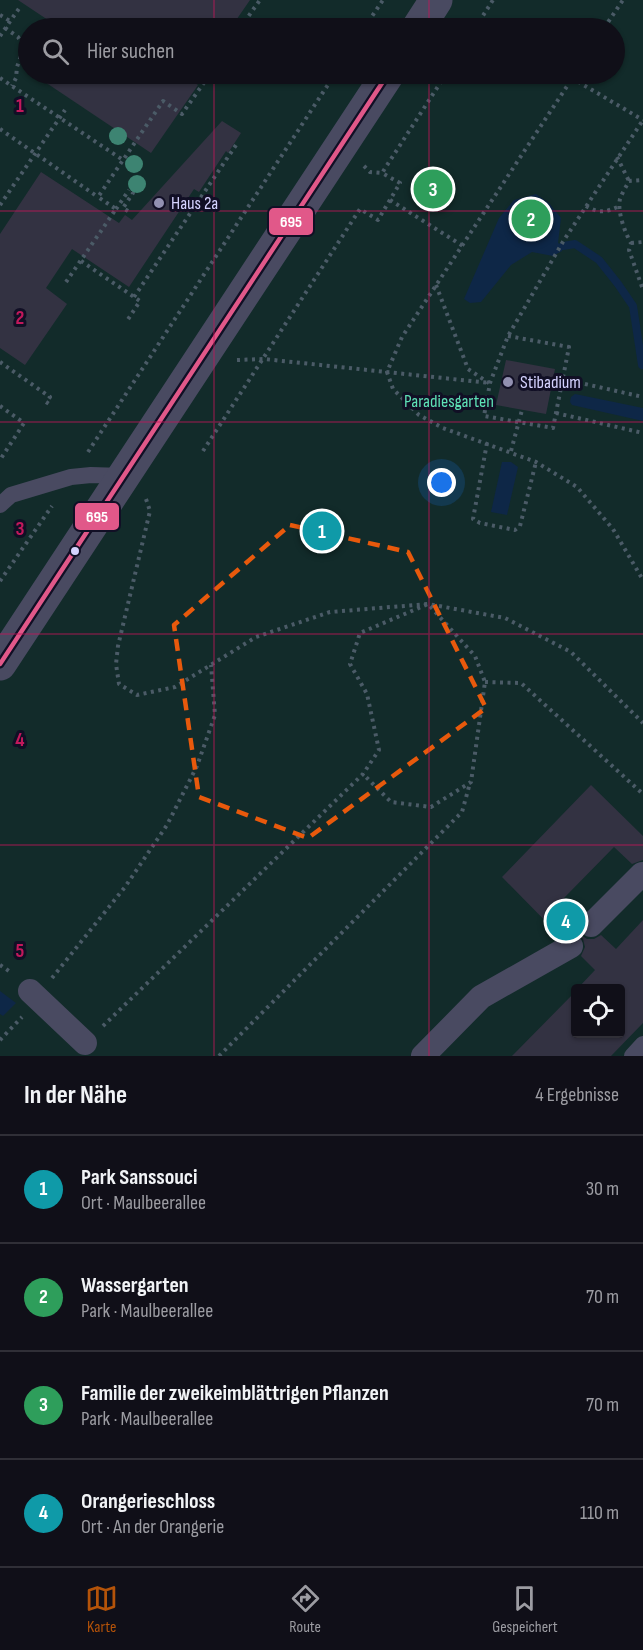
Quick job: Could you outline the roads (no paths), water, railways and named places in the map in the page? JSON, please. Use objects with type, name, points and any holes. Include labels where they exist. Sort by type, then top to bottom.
[{"type":"street","points":[[424,18],[436,0]]},
{"type":"street","points":[[0,663],[381,84]]},
{"type":"street","points":[[591,925],[642,874]]},
{"type":"street","points":[[423,1056],[481,998],[571,946]]},
{"type":"street","points":[[34,995],[85,1043]]},
{"type":"lane","points":[[0,505],[11,495],[71,477],[123,476]]},
{"type":"lane","points":[[632,1056],[643,1044]]},
{"type":"water","points":[[536,194],[549,203],[561,218],[558,243],[563,246],[562,251],[553,256],[532,252],[511,265],[481,302],[470,303],[464,299],[499,218],[514,200]]},
{"type":"water","points":[[575,394],[643,408],[643,421],[572,405],[571,397]]},
{"type":"water","points":[[502,462],[511,462],[518,467],[507,515],[491,512]]},
{"type":"water","points":[[0,991],[16,1003],[3,1016],[0,1014]]},
{"type":"waterway","points":[[563,246],[575,244],[599,260],[633,306],[642,365]]},
{"type":"place","name":"Familie der zweikeimblättrigen Pflanzen","points":[[433,189]]},
{"type":"place","name":"Haus 2a","points":[[159,203]]},
{"type":"place","name":"Wassergarten","points":[[531,219]]},
{"type":"place","name":"Stibadium","points":[[508,382]]},
{"type":"place","name":"Park Sanssouci","points":[[322,531]]},
{"type":"place","name":"Orangerieschloss","points":[[566,921]]},
{"type":"park label","name":"Paradiesgarten","points":[[449,401]]}]
